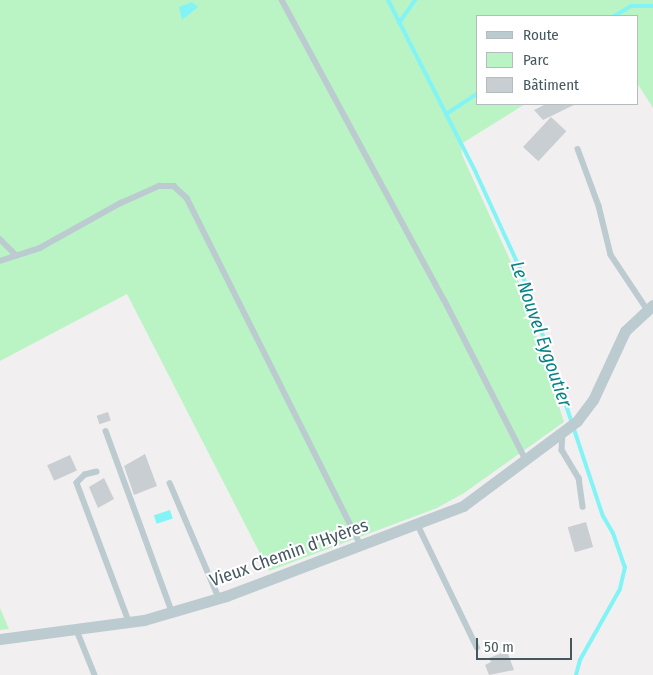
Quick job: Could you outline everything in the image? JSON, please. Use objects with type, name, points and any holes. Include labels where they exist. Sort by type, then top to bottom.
[{"type":"street","name":"Vieux Chemin d'Hyères","points":[[0,639],[129,621],[219,598],[463,506],[577,421],[593,400],[625,331],[650,307]]},
{"type":"lane","points":[[282,0],[444,299],[526,460]]},
{"type":"lane","points":[[578,149],[599,206],[610,255],[650,307]]},
{"type":"lane","points":[[0,261],[40,248],[121,203],[159,186],[174,186],[187,198],[360,544]]},
{"type":"lane","points":[[0,239],[16,255]]},
{"type":"lane","points":[[106,431],[172,611]]},
{"type":"lane","points":[[563,432],[562,450],[579,478],[582,508]]},
{"type":"lane","points":[[97,472],[85,475],[77,483],[129,621]]},
{"type":"lane","points":[[170,484],[219,598]]},
{"type":"lane","points":[[417,524],[477,647]]},
{"type":"lane","points":[[76,628],[95,675]]},
{"type":"green space","points":[[0,0],[653,0],[653,108],[638,85],[638,15],[476,15],[476,105],[523,105],[461,144],[462,155],[516,273],[564,422],[464,493],[437,508],[269,571],[127,294],[0,361]]},
{"type":"green space","points":[[0,608],[9,629],[0,630]]},
{"type":"water","points":[[192,2],[198,7],[182,20],[179,7]]},
{"type":"water","points":[[170,510],[173,519],[157,524],[154,515]]},
{"type":"building","points":[[544,105],[574,105],[543,120],[534,110]]},
{"type":"building","points":[[551,117],[566,131],[538,161],[523,147]]},
{"type":"building","points":[[108,412],[111,421],[99,424],[97,416]]},
{"type":"building","points":[[145,454],[157,486],[134,495],[124,466]]},
{"type":"building","points":[[70,455],[77,471],[54,481],[47,465]]},
{"type":"building","points":[[104,478],[114,499],[98,508],[89,487]]},
{"type":"building","points":[[586,522],[593,547],[575,552],[568,527]]},
{"type":"building","points":[[507,651],[514,670],[489,675],[485,665],[491,662],[489,658]]},
{"type":"waterway","name":"Le Nouvel Eygoutier","points":[[388,0],[476,173],[522,273],[603,516],[613,533],[625,567],[620,589],[580,660],[576,675]]},
{"type":"waterway","points":[[399,23],[415,0]]},
{"type":"waterway","points":[[616,15],[631,6],[653,6]]},
{"type":"waterway","points":[[446,114],[476,95]]}]
